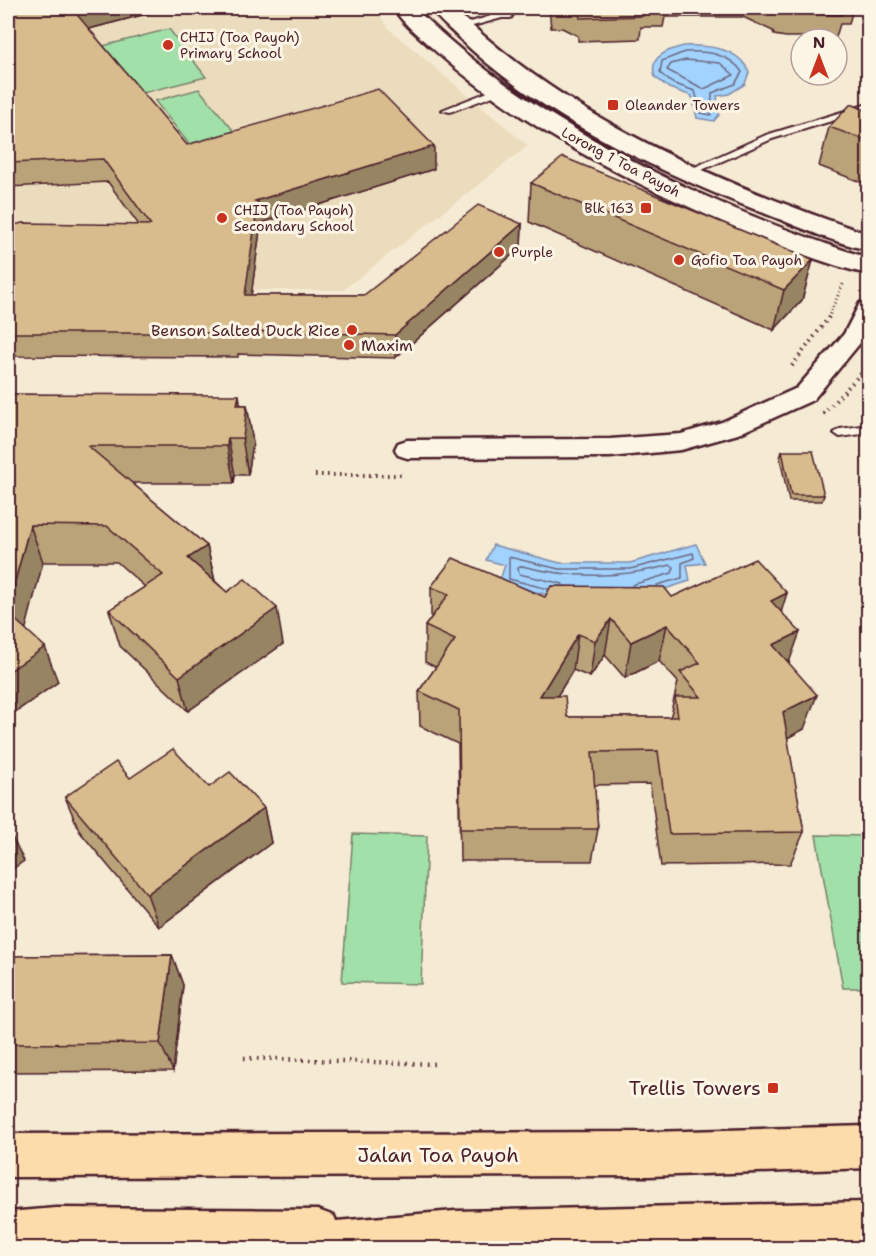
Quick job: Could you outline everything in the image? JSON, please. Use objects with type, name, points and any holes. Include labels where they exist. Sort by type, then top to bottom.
[{"type":"main road","name":"Lorong 1 Toa Payoh","points":[[404,8],[463,64],[498,91],[594,150],[728,216],[859,263]]},
{"type":"main road","name":"Lorong 1 Toa Payoh","points":[[449,17],[484,50],[560,102],[607,130],[783,213],[868,242]]},
{"type":"main road","name":"Jalan Toa Payoh","points":[[8,1156],[638,1154],[868,1147]]},
{"type":"main road","points":[[8,1234],[56,1230],[455,1233],[868,1224]]},
{"type":"main road","points":[[290,1248],[455,1233]]},
{"type":"street","points":[[407,449],[610,448],[681,442],[730,428],[805,394],[854,338],[868,308]]},
{"type":"lane","points":[[449,17],[484,8]]},
{"type":"lane","points":[[490,8],[492,14],[499,16]]},
{"type":"lane","points":[[449,17],[508,16],[513,8]]},
{"type":"lane","points":[[447,110],[498,91]]},
{"type":"lane","points":[[691,171],[769,137],[868,106]]},
{"type":"lane","points":[[838,114],[858,123]]},
{"type":"lane","points":[[840,433],[868,429]]},
{"type":"path","points":[[788,372],[821,330],[859,263]]},
{"type":"path","points":[[315,475],[406,475]]},
{"type":"path","points":[[244,1058],[436,1064]]},
{"type":"shaded area","name":"CHIJ (Toa Payoh) Secondary School","points":[[8,8],[375,8],[389,29],[528,146],[343,290],[8,290]]},
{"type":"green space","points":[[169,29],[206,77],[143,93],[103,46]]},
{"type":"green space","points":[[199,89],[234,131],[189,144],[155,101]]},
{"type":"green space","points":[[353,834],[427,836],[421,984],[342,982]]},
{"type":"green space","points":[[816,835],[868,836],[868,988],[843,988]]},
{"type":"water","points":[[684,46],[712,47],[730,53],[744,64],[749,72],[745,84],[729,94],[717,96],[719,115],[714,121],[697,118],[692,96],[669,88],[655,77],[654,64],[657,59],[666,52]]},
{"type":"water","points":[[696,544],[705,563],[687,565],[690,581],[630,600],[569,600],[499,583],[505,565],[486,560],[493,545],[560,563],[630,563]]},
{"type":"building","points":[[8,8],[81,8],[73,10],[187,145],[378,89],[434,146],[255,201],[258,202],[245,295],[364,295],[478,205],[522,224],[395,335],[235,331],[235,333],[8,333],[8,226],[23,223],[151,225],[103,159],[8,163]]},
{"type":"building","points":[[568,8],[641,8],[643,16],[580,18],[579,13]]},
{"type":"building","points":[[778,8],[839,8],[842,15],[791,14],[779,12]]},
{"type":"building","points":[[851,104],[868,111],[868,141],[829,127]]},
{"type":"building","points":[[563,157],[813,260],[784,290],[531,183]]},
{"type":"building","points":[[8,394],[239,395],[237,405],[247,405],[243,438],[228,438],[227,446],[88,446],[207,546],[188,558],[227,592],[245,579],[277,608],[179,677],[109,610],[163,575],[107,526],[30,525],[8,607]]},
{"type":"building","points":[[782,451],[813,451],[824,495],[791,495]]},
{"type":"building","points":[[453,558],[545,597],[551,586],[664,587],[672,597],[755,559],[787,593],[771,601],[800,632],[773,645],[817,695],[783,712],[804,832],[669,834],[658,751],[592,752],[598,829],[460,829],[459,710],[419,691],[455,640],[425,626],[449,594],[431,587]],"holes":[[[611,619],[631,642],[667,625],[700,663],[680,672],[701,697],[675,697],[678,717],[567,717],[565,696],[540,696],[578,634],[595,641]]]},
{"type":"building","points":[[8,613],[45,647],[8,672]]},
{"type":"building","points":[[173,749],[209,787],[230,772],[264,808],[147,894],[65,797],[116,762],[130,778]]},
{"type":"building","points":[[172,955],[160,1043],[8,1044],[8,956]]},
{"type":"place","name":"CHIJ (Toa Payoh) Primary School","points":[[168,45]]},
{"type":"place","name":"Oleander Towers","points":[[613,105]]},
{"type":"place","name":"Blk 163","points":[[646,208]]},
{"type":"place","name":"CHIJ (Toa Payoh) Secondary School","points":[[222,218]]},
{"type":"place","name":"Purple","points":[[499,252]]},
{"type":"place","name":"Gofio Toa Payoh","points":[[679,260]]},
{"type":"place","name":"Benson Salted Duck Rice","points":[[352,330]]},
{"type":"place","name":"Maxim","points":[[349,345]]},
{"type":"place","name":"Trellis Towers","points":[[773,1088]]}]
